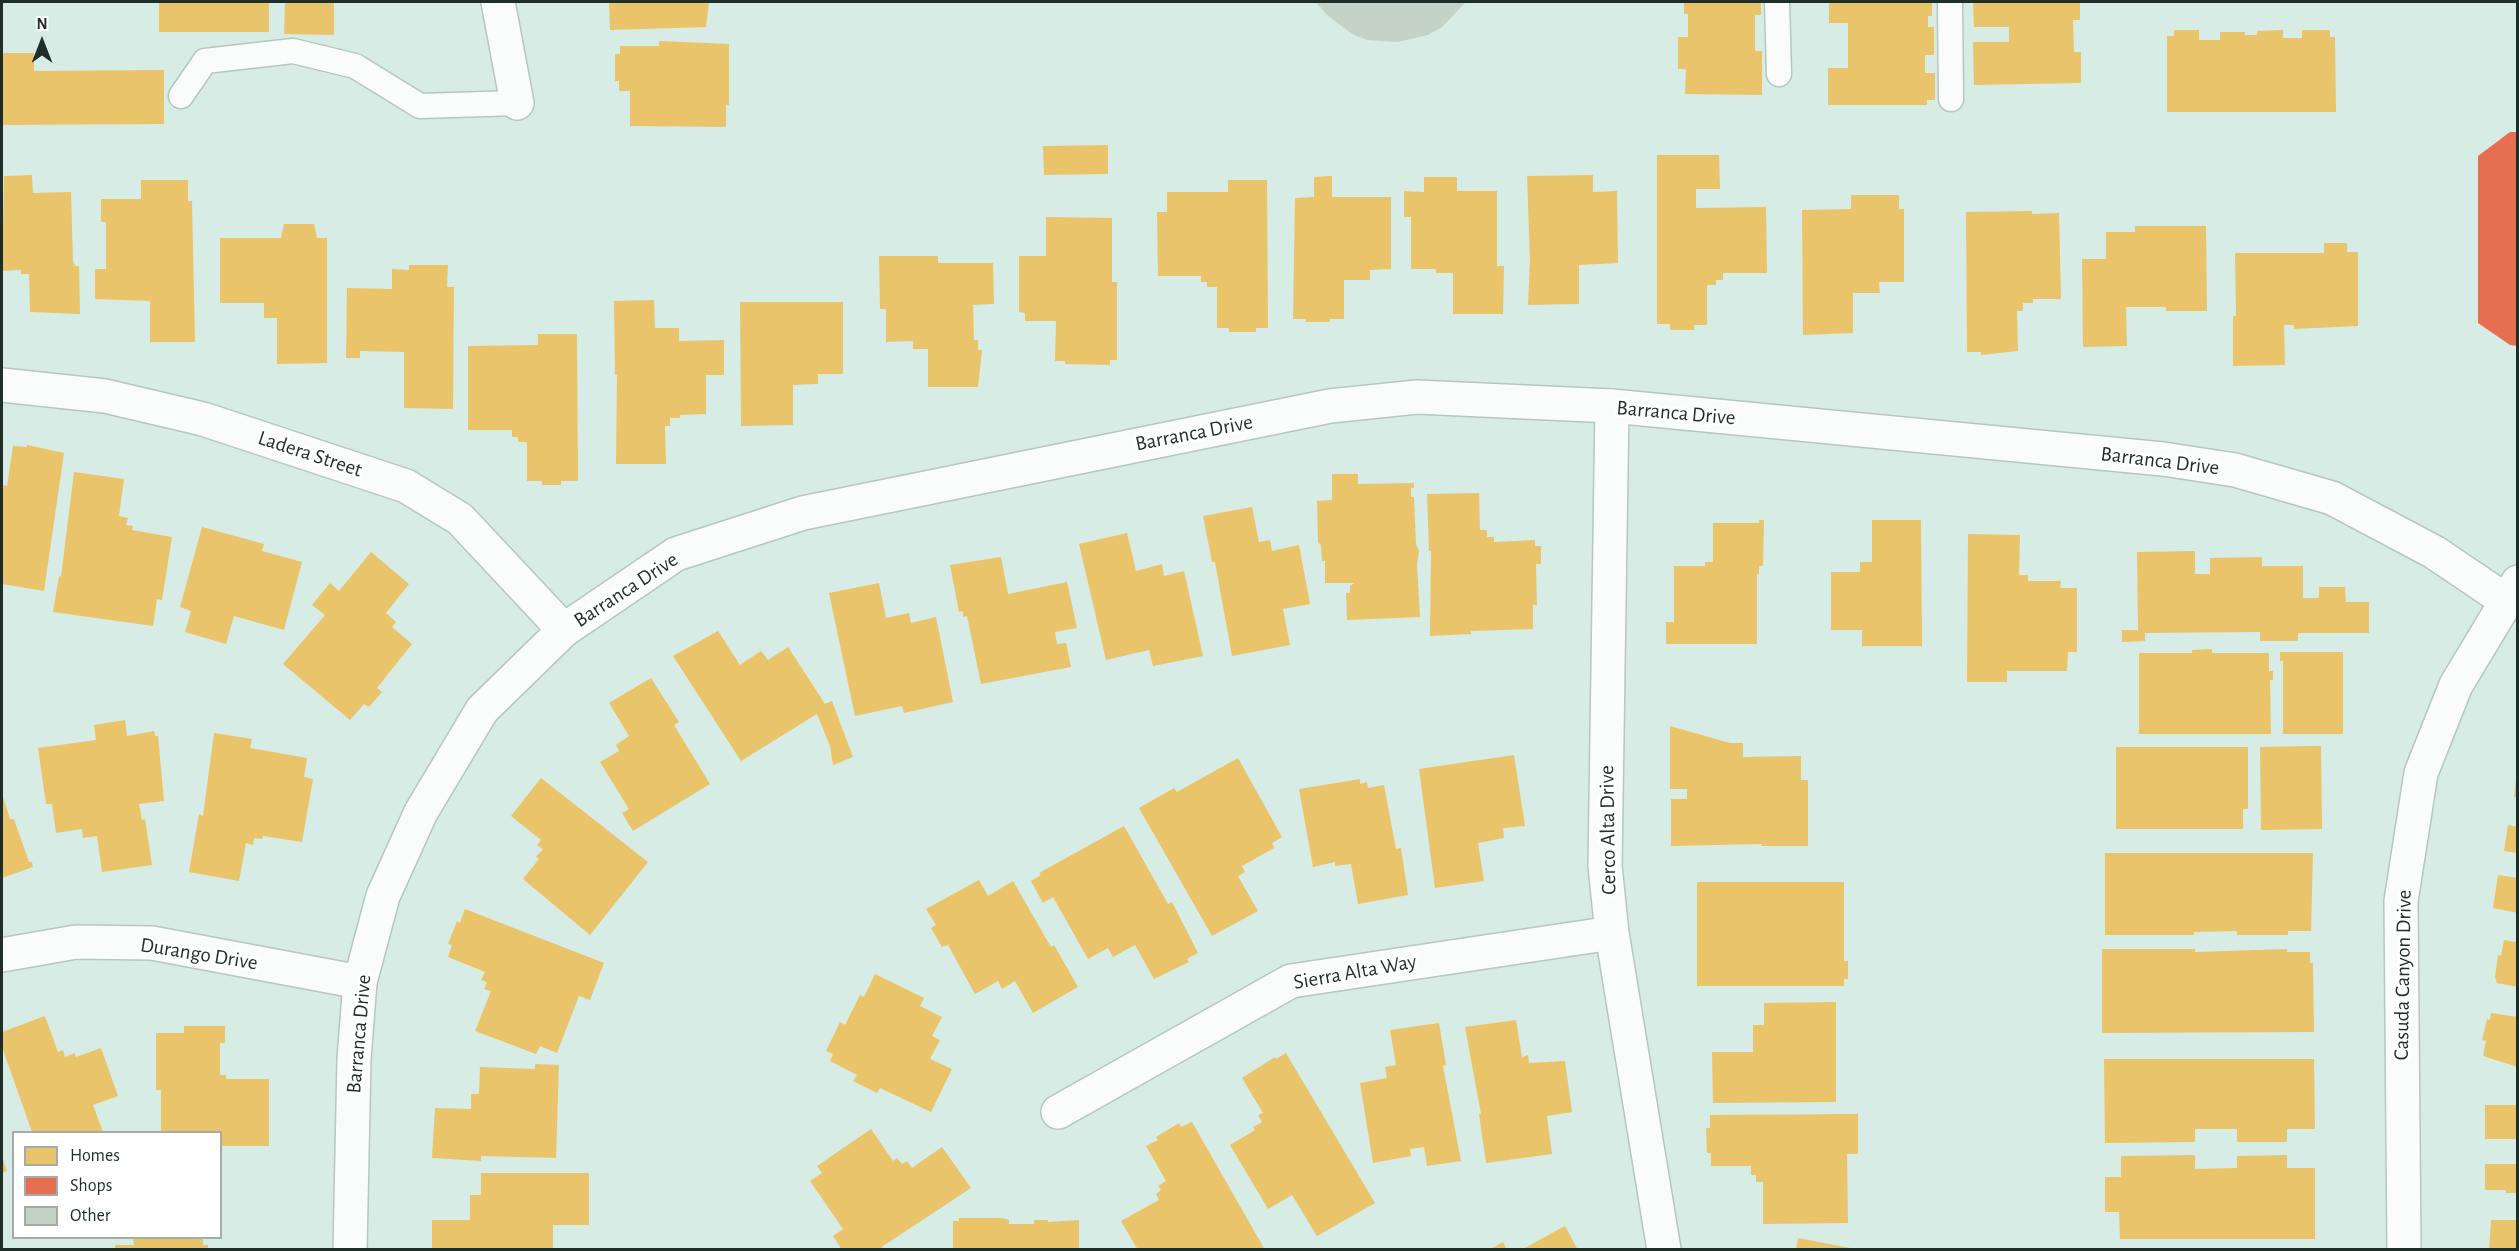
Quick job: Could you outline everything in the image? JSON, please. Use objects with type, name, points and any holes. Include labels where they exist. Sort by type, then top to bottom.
[{"type":"street","points":[[498,2],[517,103]]},
{"type":"street","name":"Ladera Street","points":[[2,385],[105,396],[202,419],[406,486],[459,519],[564,630]]},
{"type":"street","name":"Barranca Drive","points":[[350,1250],[354,1059],[360,982],[383,896],[421,812],[483,710],[564,630],[676,554],[803,513],[1329,406],[1417,397],[1612,406],[2163,459],[2235,470],[2332,498],[2511,591]]},
{"type":"street","name":"Cerco Alta Drive","points":[[1612,406],[1605,866],[1612,933],[1664,1250]]},
{"type":"street","name":"Casuda Canyon Drive","points":[[2404,1250],[2400,901],[2421,773],[2456,685],[2511,591]]},
{"type":"street","name":"Sierra Alta Way","points":[[1058,1112],[1291,981],[1612,933]]},
{"type":"street","name":"Durango Drive","points":[[2,955],[76,942],[152,943],[360,982]]},
{"type":"lane","points":[[1777,2],[1779,74]]},
{"type":"lane","points":[[1950,2],[1951,99]]},
{"type":"lane","points":[[181,96],[205,62],[293,51],[355,66],[420,106],[517,103]]},
{"type":"building: Homes","points":[[159,2],[269,2],[269,32],[159,32]]},
{"type":"building: Homes","points":[[285,2],[334,2],[334,35],[284,34]]},
{"type":"building: Homes","points":[[609,2],[709,2],[706,27],[610,30]]},
{"type":"building: Homes","points":[[1684,2],[1761,2],[1761,15],[1755,15],[1755,51],[1762,51],[1762,95],[1685,94],[1686,69],[1678,69],[1678,37],[1688,37],[1688,14],[1684,14]]},
{"type":"building: Homes","points":[[1829,2],[1932,2],[1932,16],[1928,16],[1928,27],[1934,27],[1934,55],[1925,55],[1925,73],[1935,73],[1935,100],[1927,100],[1927,105],[1828,105],[1828,68],[1848,68],[1848,23],[1829,23]]},
{"type":"building: Homes","points":[[1973,2],[2080,2],[2080,20],[2073,20],[2074,52],[2081,52],[2081,83],[1974,85],[1973,42],[2009,42],[2009,27],[1974,27]]},
{"type":"building: Homes","points":[[2174,30],[2199,30],[2199,40],[2220,40],[2220,32],[2245,32],[2245,35],[2257,35],[2257,31],[2283,30],[2283,38],[2302,38],[2302,30],[2330,30],[2330,37],[2335,37],[2336,112],[2167,112],[2167,36],[2174,36]]},
{"type":"building: Homes","points":[[659,41],[729,44],[729,105],[726,105],[726,127],[630,126],[630,91],[619,91],[619,81],[615,81],[615,54],[620,54],[620,46],[659,46]]},
{"type":"building: Homes","points":[[2,53],[34,53],[34,71],[164,70],[164,124],[2,125]]},
{"type":"building: Homes","points":[[1108,145],[1108,174],[1044,175],[1043,146]]},
{"type":"building: Homes","points":[[1657,155],[1719,155],[1720,189],[1696,189],[1696,208],[1766,207],[1767,273],[1723,273],[1723,280],[1716,280],[1716,285],[1707,285],[1707,325],[1694,325],[1694,330],[1670,330],[1670,324],[1657,324]]},
{"type":"building: Homes","points":[[32,175],[33,193],[71,192],[73,261],[75,266],[79,266],[80,314],[30,312],[29,274],[21,274],[21,270],[2,271],[4,176]]},
{"type":"building: Homes","points":[[1593,175],[1593,192],[1617,191],[1618,263],[1579,265],[1579,304],[1528,305],[1530,260],[1527,176]]},
{"type":"building: Homes","points":[[1332,176],[1332,197],[1391,197],[1391,269],[1370,270],[1370,280],[1344,280],[1344,319],[1330,319],[1330,322],[1306,322],[1306,319],[1293,319],[1295,198],[1314,197],[1314,177]]},
{"type":"building: Homes","points":[[1424,177],[1457,177],[1457,191],[1497,191],[1497,266],[1504,266],[1503,314],[1453,314],[1453,273],[1436,273],[1436,269],[1411,269],[1411,217],[1404,217],[1404,191],[1424,192]]},
{"type":"building: Homes","points":[[141,180],[188,180],[188,201],[192,201],[195,342],[150,342],[150,301],[95,299],[95,269],[106,269],[106,222],[101,222],[101,199],[141,199]]},
{"type":"building: Homes","points":[[1228,180],[1267,180],[1268,328],[1256,328],[1256,332],[1229,332],[1229,328],[1217,328],[1217,287],[1207,287],[1207,282],[1201,282],[1201,276],[1158,276],[1157,212],[1167,212],[1167,192],[1228,192]]},
{"type":"building: Homes","points":[[1851,195],[1899,195],[1899,209],[1904,209],[1904,282],[1879,282],[1880,293],[1853,293],[1853,333],[1803,335],[1802,210],[1851,209]]},
{"type":"building: Homes","points":[[2032,211],[2032,214],[2059,213],[2061,299],[2033,299],[2033,303],[2023,303],[2023,311],[2017,311],[2018,351],[1981,355],[1981,352],[1967,352],[1966,212]]},
{"type":"building: Homes","points":[[1046,217],[1112,218],[1112,282],[1117,282],[1117,360],[1110,360],[1110,365],[1065,364],[1065,361],[1055,361],[1056,321],[1025,321],[1025,313],[1019,312],[1019,256],[1046,256]]},
{"type":"building: Homes","points":[[284,224],[314,224],[317,238],[327,238],[327,363],[277,364],[277,318],[264,318],[264,303],[220,303],[220,238],[281,238]]},
{"type":"building: Homes","points":[[2135,226],[2206,226],[2207,311],[2166,311],[2166,307],[2126,307],[2127,346],[2083,347],[2082,259],[2106,259],[2106,232],[2135,232]]},
{"type":"building: Homes","points":[[2324,243],[2347,243],[2347,252],[2358,252],[2358,326],[2294,329],[2294,325],[2284,325],[2285,365],[2233,366],[2233,316],[2236,316],[2235,253],[2324,253]]},
{"type":"building: Homes","points":[[879,256],[938,256],[938,263],[993,263],[994,304],[973,305],[974,340],[978,340],[978,350],[982,350],[978,387],[928,387],[928,349],[913,349],[913,341],[886,342],[886,309],[880,309]]},
{"type":"building: Homes","points":[[409,265],[448,265],[447,287],[454,287],[453,409],[404,408],[404,352],[360,351],[360,358],[346,358],[347,288],[392,289],[392,269],[409,270]]},
{"type":"building: Homes","points":[[654,300],[655,328],[679,328],[679,341],[724,340],[724,375],[706,375],[706,414],[680,415],[680,418],[670,418],[670,426],[665,426],[666,464],[616,464],[617,375],[615,375],[614,301]]},
{"type":"building: Homes","points":[[740,302],[843,302],[843,374],[818,374],[818,384],[793,385],[793,425],[741,426]]},
{"type":"building: Homes","points":[[538,334],[577,334],[578,481],[561,481],[561,485],[542,485],[542,481],[527,481],[527,442],[518,442],[518,437],[512,437],[512,430],[468,430],[468,346],[538,345]]},
{"type":"building: Homes","points":[[27,445],[64,453],[44,591],[2,584],[3,485],[7,486],[13,446],[27,447]]},
{"type":"building: Homes","points":[[74,472],[124,479],[119,516],[128,518],[126,525],[133,526],[132,530],[172,537],[162,600],[157,599],[153,626],[53,612],[59,576],[61,577]]},
{"type":"building: Homes","points":[[1332,474],[1358,474],[1358,484],[1414,483],[1414,488],[1411,488],[1411,497],[1414,497],[1416,544],[1419,551],[1417,564],[1420,617],[1347,620],[1346,593],[1350,593],[1350,586],[1354,583],[1325,583],[1325,561],[1322,561],[1321,545],[1318,542],[1317,501],[1332,500]]},
{"type":"building: Homes","points":[[1479,493],[1480,530],[1487,530],[1487,537],[1494,537],[1494,542],[1535,540],[1535,546],[1541,546],[1541,564],[1536,564],[1537,605],[1533,605],[1533,629],[1471,631],[1471,634],[1430,636],[1431,551],[1429,551],[1427,494]]},
{"type":"building: Homes","points":[[1252,507],[1259,542],[1270,540],[1272,551],[1299,545],[1310,604],[1283,609],[1290,645],[1232,656],[1215,562],[1212,562],[1203,516]]},
{"type":"building: Homes","points":[[1759,520],[1764,520],[1763,566],[1759,566],[1759,574],[1757,574],[1757,644],[1666,644],[1666,622],[1674,622],[1674,566],[1705,566],[1705,562],[1713,562],[1713,523],[1759,523]]},
{"type":"building: Homes","points":[[1872,520],[1921,520],[1922,646],[1862,646],[1862,630],[1831,630],[1831,572],[1860,572],[1860,562],[1872,562]]},
{"type":"building: Homes","points":[[202,527],[264,544],[262,551],[302,562],[284,630],[234,616],[226,644],[185,632],[191,611],[180,607]]},
{"type":"building: Homes","points":[[1127,533],[1136,571],[1162,564],[1164,576],[1184,571],[1203,656],[1153,666],[1149,650],[1106,660],[1079,544]]},
{"type":"building: Homes","points":[[1968,534],[2020,535],[2019,575],[2028,575],[2028,581],[2061,581],[2060,588],[2077,588],[2077,652],[2068,652],[2067,671],[2007,671],[2007,682],[1967,682]]},
{"type":"building: Homes","points":[[2195,551],[2195,574],[2210,574],[2210,558],[2262,557],[2262,566],[2303,566],[2303,598],[2319,598],[2319,587],[2345,587],[2346,602],[2369,602],[2369,633],[2298,633],[2298,641],[2260,641],[2260,632],[2145,633],[2145,641],[2122,642],[2122,630],[2138,630],[2137,552]]},
{"type":"building: Homes","points":[[371,552],[409,584],[386,613],[396,622],[392,627],[412,644],[377,688],[382,692],[369,707],[364,704],[350,720],[283,664],[325,615],[312,605],[330,583],[339,591]]},
{"type":"building: Homes","points":[[1001,557],[1008,594],[1067,582],[1077,628],[1055,632],[1057,644],[1066,643],[1071,667],[981,684],[967,616],[963,617],[963,611],[959,612],[950,565]]},
{"type":"building: Homes","points":[[879,583],[886,618],[909,613],[911,623],[936,617],[953,702],[904,713],[902,706],[855,716],[829,593]]},
{"type":"building: Homes","points":[[718,631],[740,665],[761,651],[768,660],[788,647],[825,704],[832,701],[853,757],[833,765],[830,746],[817,714],[741,761],[673,656]]},
{"type":"building: Homes","points":[[2212,649],[2212,653],[2269,653],[2269,671],[2273,671],[2273,680],[2270,680],[2271,734],[2139,734],[2139,653],[2192,653],[2192,650]]},
{"type":"building: Homes","points":[[2280,652],[2343,652],[2343,734],[2283,734],[2283,661],[2280,661]]},
{"type":"building: Homes","points":[[651,678],[679,722],[674,725],[710,784],[633,831],[622,813],[629,809],[600,762],[619,751],[616,745],[629,736],[609,703]]},
{"type":"building: Homes","points":[[125,720],[127,736],[154,731],[155,736],[158,736],[164,801],[139,804],[142,820],[145,819],[152,865],[102,872],[97,836],[83,838],[82,829],[56,833],[52,804],[46,804],[38,748],[96,740],[94,725]]},
{"type":"building: Homes","points":[[1670,726],[1730,743],[1743,743],[1743,757],[1801,756],[1801,780],[1808,780],[1808,846],[1761,846],[1762,844],[1671,846],[1671,799],[1687,799],[1687,789],[1670,789]]},
{"type":"building: Homes","points":[[214,733],[252,739],[250,748],[307,758],[304,777],[313,779],[302,842],[263,836],[262,839],[254,838],[253,845],[246,843],[239,881],[189,872],[199,814],[203,816]]},
{"type":"building: Homes","points":[[2321,746],[2322,829],[2261,830],[2260,747]]},
{"type":"building: Homes","points":[[2116,747],[2248,747],[2248,809],[2243,809],[2243,829],[2116,829]]},
{"type":"building: Homes","points":[[1514,755],[1525,826],[1503,828],[1504,838],[1478,843],[1484,881],[1435,888],[1419,769]]},
{"type":"building: Homes","points":[[1238,758],[1282,837],[1272,843],[1274,848],[1242,866],[1245,872],[1238,876],[1258,911],[1212,936],[1139,808],[1174,788],[1177,792]]},
{"type":"building: Homes","points":[[541,778],[648,862],[590,935],[523,879],[539,859],[536,857],[543,849],[537,845],[541,840],[511,816]]},
{"type":"building: Homes","points":[[1360,779],[1360,784],[1367,782],[1368,788],[1384,785],[1396,849],[1401,848],[1408,895],[1358,904],[1351,864],[1335,866],[1335,862],[1313,867],[1299,789]]},
{"type":"building: Homes","points":[[2516,780],[2518,781],[2518,797],[2514,797]]},
{"type":"building: Homes","points":[[2,794],[10,819],[14,819],[29,862],[32,862],[33,867],[2,878]]},
{"type":"building: Homes","points":[[2508,825],[2518,827],[2518,853],[2504,851]]},
{"type":"building: Homes","points":[[1124,826],[1168,904],[1172,902],[1198,953],[1187,959],[1189,962],[1154,979],[1135,945],[1113,957],[1108,948],[1088,959],[1053,897],[1043,903],[1031,881],[1041,875],[1039,873]]},
{"type":"building: Homes","points":[[2105,853],[2313,853],[2311,931],[2288,931],[2288,935],[2237,935],[2237,931],[2194,932],[2194,935],[2105,935]]},
{"type":"building: Homes","points":[[2498,875],[2518,878],[2518,913],[2493,908]]},
{"type":"building: Homes","points":[[979,880],[988,896],[1013,881],[1051,947],[1054,945],[1078,987],[1033,1013],[1015,981],[1002,989],[998,981],[975,994],[948,945],[942,947],[931,928],[936,925],[926,909]]},
{"type":"building: Homes","points":[[1697,882],[1844,882],[1844,961],[1848,961],[1848,979],[1844,979],[1844,986],[1697,986]]},
{"type":"building: Homes","points":[[465,909],[604,963],[590,1000],[579,996],[557,1053],[540,1046],[536,1054],[475,1031],[491,991],[484,989],[487,982],[481,980],[485,972],[448,957],[452,945],[448,944],[457,921],[460,923]]},
{"type":"building: Homes","points":[[2518,938],[2518,987],[2497,983],[2495,977],[2498,955],[2501,956],[2504,940],[2515,942]]},
{"type":"building: Homes","points":[[2102,949],[2195,949],[2195,952],[2287,949],[2287,952],[2310,952],[2310,963],[2313,963],[2314,1032],[2102,1033]]},
{"type":"building: Homes","points":[[875,974],[924,998],[920,1006],[942,1017],[932,1036],[940,1040],[930,1059],[952,1069],[931,1112],[880,1088],[877,1093],[853,1081],[857,1075],[830,1061],[833,1054],[826,1051],[840,1022],[845,1025],[860,995],[864,997]]},
{"type":"building: Homes","points":[[1836,1002],[1836,1102],[1713,1103],[1712,1052],[1753,1052],[1753,1025],[1764,1025],[1764,1003]]},
{"type":"building: Homes","points":[[2491,1013],[2518,1017],[2518,1067],[2483,1056],[2486,1041],[2482,1040],[2487,1019],[2490,1020]]},
{"type":"building: Homes","points":[[45,1016],[58,1052],[63,1050],[65,1057],[75,1053],[76,1057],[101,1048],[118,1096],[93,1105],[103,1131],[32,1131],[2,1047],[2,1032]]},
{"type":"building: Homes","points":[[1516,1020],[1522,1057],[1528,1055],[1529,1063],[1565,1061],[1572,1112],[1547,1116],[1552,1154],[1486,1163],[1479,1114],[1481,1114],[1465,1027]]},
{"type":"building: Homes","points":[[1439,1023],[1446,1065],[1443,1066],[1461,1161],[1427,1166],[1424,1147],[1410,1149],[1411,1156],[1373,1163],[1360,1083],[1387,1078],[1385,1067],[1396,1065],[1390,1030]]},
{"type":"building: Homes","points":[[184,1026],[225,1026],[225,1043],[220,1043],[220,1075],[226,1075],[226,1079],[269,1079],[269,1146],[222,1146],[222,1131],[161,1131],[161,1090],[156,1090],[156,1033],[184,1033]]},
{"type":"building: Homes","points":[[1286,1053],[1375,1203],[1317,1236],[1292,1195],[1268,1209],[1230,1145],[1255,1130],[1253,1127],[1262,1122],[1258,1115],[1263,1113],[1242,1078],[1275,1057],[1276,1059]]},
{"type":"building: Homes","points":[[2104,1059],[2314,1059],[2315,1129],[2287,1129],[2287,1142],[2237,1142],[2237,1129],[2195,1129],[2195,1142],[2105,1143]]},
{"type":"building: Homes","points":[[535,1064],[559,1065],[556,1158],[481,1156],[481,1161],[432,1158],[435,1108],[471,1109],[471,1094],[479,1094],[480,1067],[535,1069]]},
{"type":"building: Homes","points":[[2485,1105],[2518,1105],[2518,1139],[2485,1139]]},
{"type":"building: Homes","points":[[1858,1114],[1858,1154],[1847,1154],[1848,1223],[1763,1224],[1763,1182],[1756,1182],[1756,1175],[1751,1175],[1751,1166],[1711,1166],[1711,1153],[1707,1153],[1706,1128],[1710,1128],[1710,1115]]},
{"type":"building: Homes","points":[[1192,1122],[1265,1250],[1138,1250],[1121,1221],[1159,1200],[1156,1194],[1161,1190],[1158,1186],[1166,1181],[1146,1146],[1158,1140],[1156,1137],[1179,1123],[1181,1127]]},
{"type":"building: Homes","points":[[871,1129],[893,1161],[897,1158],[902,1164],[907,1161],[912,1168],[942,1147],[971,1188],[883,1246],[881,1250],[842,1250],[833,1236],[843,1229],[810,1181],[822,1173],[817,1166]]},
{"type":"building: Homes","points":[[2195,1155],[2195,1169],[2237,1168],[2237,1156],[2287,1155],[2287,1168],[2315,1168],[2315,1239],[2120,1239],[2119,1212],[2105,1212],[2105,1177],[2121,1177],[2121,1156]]},
{"type":"building: Homes","points":[[2,1156],[7,1171],[2,1173]]},
{"type":"building: Homes","points":[[2485,1164],[2518,1164],[2518,1193],[2506,1193],[2506,1190],[2485,1190]]},
{"type":"building: Homes","points":[[481,1173],[589,1173],[589,1225],[553,1225],[553,1250],[432,1250],[432,1220],[470,1220],[470,1195],[481,1195]]},
{"type":"building: Homes","points":[[959,1218],[1002,1218],[1009,1220],[1009,1224],[1034,1224],[1034,1220],[1048,1220],[1048,1222],[1079,1220],[1079,1250],[953,1250],[953,1221],[959,1221]]},
{"type":"building: Homes","points":[[2491,1220],[2518,1220],[2518,1250],[2489,1250]]},
{"type":"building: Homes","points":[[1565,1226],[1578,1250],[1521,1250]]},
{"type":"building: Homes","points":[[1798,1238],[1850,1248],[1850,1250],[1796,1250]]},
{"type":"building: Homes","points":[[133,1239],[203,1239],[203,1245],[208,1245],[208,1250],[115,1250],[115,1245],[134,1245]]},
{"type":"building: Homes","points":[[1503,1242],[1507,1250],[1489,1250]]},
{"type":"building: Shops","points":[[2510,132],[2518,132],[2518,346],[2510,345],[2478,323],[2478,156]]},
{"type":"building: Other","points":[[1316,2],[1466,2],[1442,27],[1428,35],[1398,42],[1367,40],[1352,34],[1327,15]]}]
